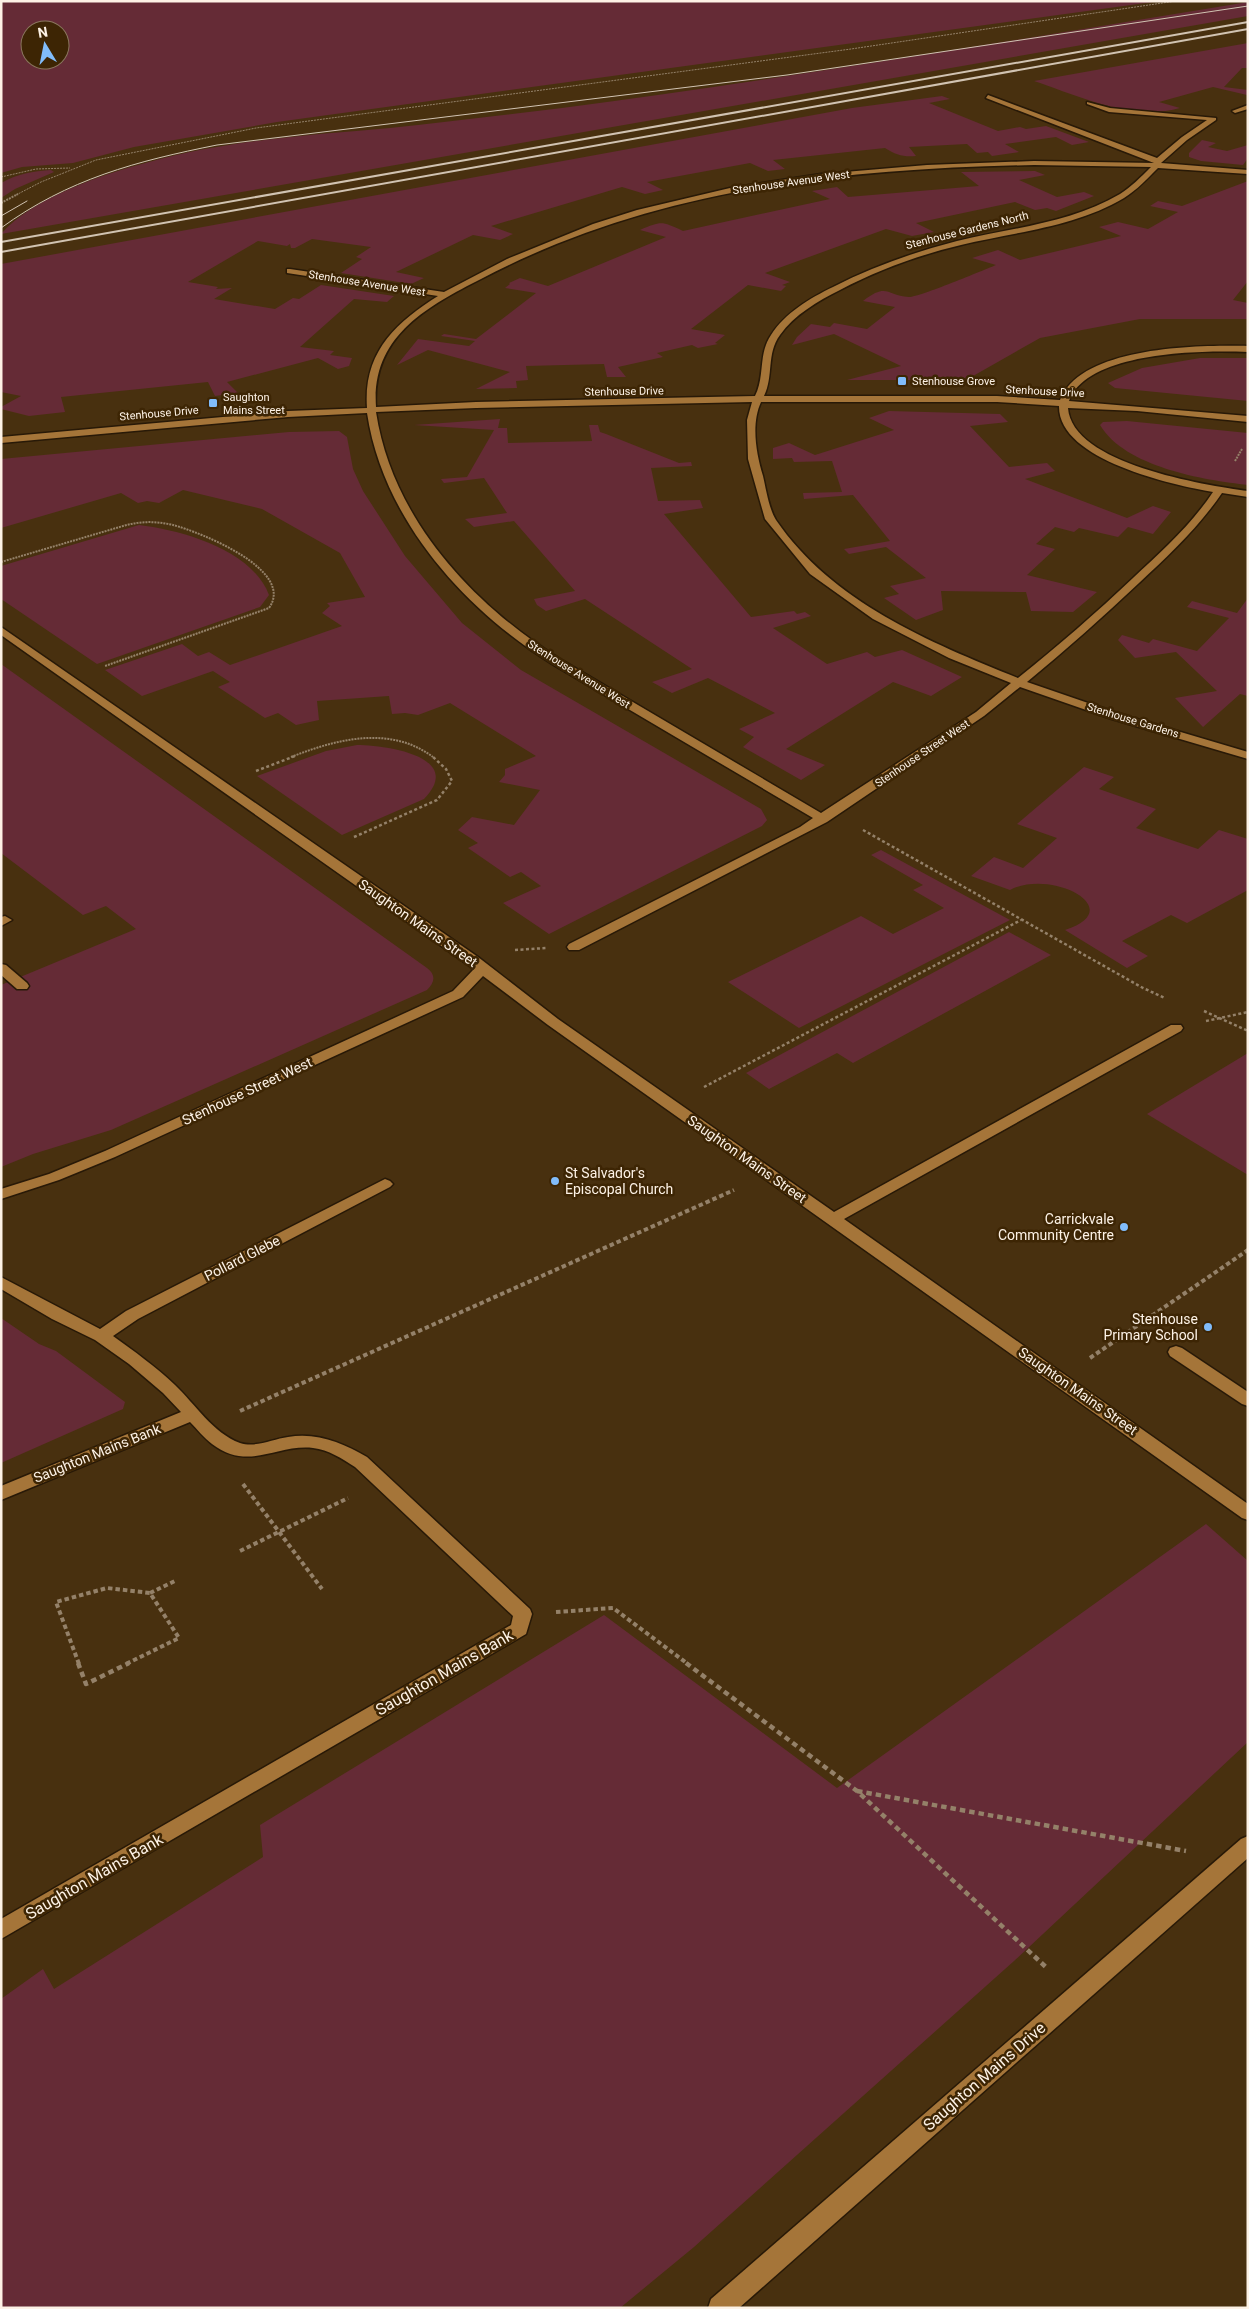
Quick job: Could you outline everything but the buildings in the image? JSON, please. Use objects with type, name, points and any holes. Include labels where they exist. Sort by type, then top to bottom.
[{"type":"street","points":[[988,97],[1157,163],[1248,172]]},
{"type":"street","name":"Stenhouse Gardens North","points":[[1018,684],[963,661],[918,639],[838,593],[814,574],[794,552],[766,513],[756,485],[750,419],[753,408],[765,385],[766,355],[772,340],[792,317],[827,294],[870,272],[920,254],[1043,224],[1093,209],[1122,196],[1198,127],[1214,119],[1109,110],[1089,103]]},
{"type":"street","points":[[1235,110],[1248,106]]},
{"type":"street","name":"Stenhouse Avenue West","points":[[827,816],[721,761],[551,659],[516,635],[456,577],[408,515],[384,470],[371,410],[370,388],[377,360],[402,328],[445,295],[523,252],[581,229],[664,205],[737,189],[818,177],[943,166],[1157,163]]},
{"type":"street","name":"Stenhouse Avenue West","points":[[290,271],[445,295]]},
{"type":"street","points":[[1248,349],[1192,349],[1128,358],[1083,377],[1067,394],[1063,403],[1066,421],[1072,430],[1082,440],[1109,457],[1147,473],[1219,490],[1248,494]]},
{"type":"street","name":"Stenhouse Drive","points":[[1,440],[181,422],[371,410],[476,405],[758,399],[929,398],[1063,403],[1248,419]]},
{"type":"street","name":"Stenhouse Street West","points":[[574,947],[827,816],[980,714],[1072,640],[1179,540],[1202,515],[1219,490]]},
{"type":"street","name":"Saughton Mains Street","points":[[1,630],[472,960],[670,1105],[1061,1379],[1248,1513]]},
{"type":"street","name":"Stenhouse Gardens","points":[[1018,684],[1248,756]]},
{"type":"street","points":[[1,968],[22,986]]},
{"type":"street","name":"Stenhouse Street West","points":[[1,1194],[54,1177],[110,1154],[458,994],[482,969]]},
{"type":"street","points":[[833,1219],[1176,1028]]},
{"type":"street","name":"Pollard Glebe","points":[[101,1336],[132,1315],[385,1184]]},
{"type":"street","name":"Saughton Mains Bank","points":[[1,1282],[58,1315],[101,1336],[135,1360],[169,1389],[218,1440],[240,1450],[264,1450],[288,1443],[312,1442],[340,1448],[361,1462],[382,1481],[523,1614],[519,1629],[1,1930]]},
{"type":"street","points":[[1176,1352],[1248,1400]]},
{"type":"street","name":"Saughton Mains Bank","points":[[1,1493],[199,1420]]},
{"type":"street","name":"Saughton Mains Drive","points":[[720,2308],[1248,1845]]},
{"type":"path","points":[[1,203],[13,195],[72,168],[121,154],[256,128],[852,49],[1176,1]]},
{"type":"path","points":[[1,177],[36,169],[72,168]]},
{"type":"path","points":[[1,562],[132,524],[156,522],[193,532],[233,551],[264,573],[277,593],[275,601],[269,608],[69,678]]},
{"type":"path","points":[[222,785],[327,744],[360,736],[375,736],[407,743],[435,758],[450,774],[452,781],[437,800],[319,853]]},
{"type":"path","points":[[827,816],[1022,920],[1143,988],[1168,999]]},
{"type":"path","points":[[670,1105],[1022,920]]},
{"type":"path","points":[[1198,1009],[1223,1018],[1248,1031]]},
{"type":"path","points":[[1176,1028],[1248,1012]]},
{"type":"path","points":[[199,1420],[769,1175]]},
{"type":"path","points":[[1061,1379],[1248,1250]]},
{"type":"path","points":[[240,1450],[234,1472],[322,1588]]},
{"type":"path","points":[[240,1551],[382,1481]]},
{"type":"path","points":[[150,1593],[178,1638],[86,1684],[56,1602],[107,1588],[150,1593],[176,1581]]},
{"type":"path","points":[[523,1614],[614,1608],[857,1791],[1076,1996]]},
{"type":"path","points":[[857,1791],[1230,1859]]},
{"type":"shaded area","points":[[1,1],[1160,1],[277,122],[134,147],[73,163],[22,167],[1,173]]},
{"type":"shaded area","points":[[1248,2],[1248,16],[1,234],[14,221],[31,209],[69,189],[131,167],[208,148],[269,139],[390,128],[562,108],[734,84]]},
{"type":"shaded area","points":[[1248,43],[1248,68],[1242,68],[1224,87],[1248,90],[1247,95],[1213,87],[1159,102],[1180,108],[1144,112],[1125,110],[1088,100],[1034,81]]},
{"type":"shaded area","points":[[942,96],[950,99],[929,103],[998,131],[1020,127],[1026,129],[1046,126],[1089,142],[1072,145],[1056,137],[1005,144],[1019,152],[992,156],[988,152],[977,153],[967,144],[909,147],[916,156],[900,155],[885,148],[773,160],[785,169],[768,171],[750,163],[647,182],[663,190],[645,194],[622,187],[491,226],[513,234],[500,240],[473,235],[396,272],[424,278],[411,284],[341,273],[362,259],[356,257],[371,247],[312,239],[295,248],[291,248],[290,244],[287,246],[258,241],[188,282],[218,287],[216,289],[232,288],[214,299],[275,309],[293,298],[299,299],[321,285],[394,296],[387,302],[354,299],[300,347],[334,351],[330,355],[352,358],[349,366],[338,369],[318,358],[227,382],[238,393],[215,396],[208,382],[61,397],[65,412],[29,416],[1,409],[1,407],[21,396],[1,392],[1,264],[852,108]]},
{"type":"shaded area","points":[[1202,140],[1216,143],[1208,147],[1227,151],[1248,145],[1248,158],[1243,165],[1201,161],[1189,157],[1189,153]]},
{"type":"shaded area","points":[[51,170],[54,172],[15,189],[1,198],[1,183],[13,177]]},
{"type":"shaded area","points":[[1035,171],[1045,175],[1019,180],[1057,197],[1084,192],[1094,196],[1056,211],[1047,208],[1035,210],[1015,202],[916,223],[934,232],[912,236],[886,229],[765,273],[790,282],[782,285],[786,286],[781,291],[748,285],[691,329],[725,335],[715,343],[718,344],[698,348],[692,345],[657,353],[663,357],[618,367],[626,377],[607,377],[604,364],[526,366],[528,380],[516,381],[517,388],[476,389],[510,372],[428,350],[397,365],[418,339],[469,346],[475,341],[441,336],[444,334],[476,339],[536,293],[505,288],[509,283],[520,278],[548,286],[666,237],[640,230],[653,225],[666,224],[683,231],[830,199],[812,191],[837,187],[848,197],[979,186],[961,172]]},
{"type":"shaded area","points":[[1248,181],[1248,281],[1233,300],[1248,303],[1248,319],[1140,319],[1040,338],[966,380],[847,380],[901,366],[834,334],[792,345],[797,337],[811,324],[830,327],[834,323],[867,329],[895,307],[863,301],[877,292],[882,291],[909,297],[915,296],[996,265],[972,258],[998,250],[1020,260],[1121,236],[1099,227],[1118,222],[1148,229],[1178,212],[1150,206],[1158,201],[1182,206]]},
{"type":"shaded area","points":[[1200,358],[1248,358],[1248,401],[1115,388],[1108,383],[1142,368]]},
{"type":"shaded area","points":[[889,411],[1000,414],[1008,422],[970,426],[1009,467],[1047,463],[1055,471],[1025,479],[1127,518],[1153,506],[1171,512],[1153,534],[1128,527],[1118,537],[1079,528],[1074,532],[1055,527],[1036,544],[1055,549],[1027,575],[1097,592],[1073,612],[1031,611],[1026,592],[941,591],[943,610],[916,620],[884,598],[899,594],[890,586],[926,578],[886,547],[849,554],[844,549],[890,541],[853,495],[804,499],[803,493],[842,492],[832,461],[794,462],[792,458],[773,459],[773,448],[789,443],[815,455],[894,430],[869,418]]},
{"type":"shaded area","points":[[500,419],[498,428],[507,428],[508,443],[592,441],[589,425],[598,425],[600,432],[679,463],[691,462],[692,466],[651,468],[658,501],[700,500],[703,508],[664,514],[751,617],[794,611],[797,614],[805,612],[811,616],[773,628],[827,664],[867,652],[875,657],[902,650],[962,677],[931,696],[893,682],[786,749],[825,765],[801,780],[743,747],[754,737],[739,729],[775,713],[708,678],[672,693],[652,682],[692,669],[585,599],[546,611],[537,605],[534,599],[575,591],[514,521],[474,527],[465,519],[507,513],[484,478],[444,483],[441,479],[467,477],[494,430],[414,425]]},
{"type":"shaded area","points":[[1127,421],[1248,433],[1248,485],[1188,475],[1146,461],[1127,451],[1112,439],[1100,425],[1103,422]]},
{"type":"shaded area","points":[[339,431],[347,437],[353,469],[363,491],[405,556],[462,623],[521,670],[761,809],[767,820],[762,826],[549,934],[503,903],[541,886],[521,872],[510,877],[468,848],[478,843],[458,830],[472,817],[514,825],[540,790],[499,782],[505,775],[505,769],[536,756],[450,703],[418,715],[392,714],[389,696],[317,701],[319,720],[296,725],[278,713],[265,718],[218,687],[230,682],[213,671],[142,696],[105,670],[182,644],[198,656],[209,652],[230,665],[342,626],[322,613],[330,606],[327,603],[365,597],[340,553],[262,509],[183,490],[159,503],[147,501],[138,503],[121,493],[1,528],[1,459],[289,432]]},
{"type":"shaded area","points":[[139,525],[195,537],[232,554],[248,566],[260,579],[269,595],[260,607],[97,664],[1,599],[1,566]]},
{"type":"shaded area","points":[[1248,598],[1248,696],[1240,694],[1203,727],[1175,698],[1217,691],[1176,652],[1135,658],[1118,640],[1122,635],[1149,643],[1153,639],[1197,651],[1229,618],[1187,607],[1192,601],[1237,613]]},
{"type":"shaded area","points":[[1,664],[427,968],[433,976],[430,987],[427,990],[111,1130],[33,1154],[1,1167],[1,985],[136,929],[106,906],[83,915],[1,853]]},
{"type":"shaded area","points":[[357,745],[385,747],[416,756],[428,763],[435,772],[434,784],[424,799],[342,835],[257,776],[326,751]]},
{"type":"shaded area","points":[[1084,767],[1114,777],[1099,789],[1156,809],[1136,828],[1198,849],[1219,830],[1248,839],[1248,890],[1187,923],[1171,915],[1122,941],[1148,956],[1127,968],[1065,930],[1083,921],[1090,912],[1087,902],[1077,894],[1063,887],[1045,884],[1027,885],[1010,890],[971,876],[994,857],[1023,868],[1057,838],[1017,824]]},
{"type":"shaded area","points":[[881,850],[1010,920],[799,1028],[728,982],[861,916],[893,934],[944,908],[913,890],[923,885],[871,855]]},
{"type":"shaded area","points":[[1009,932],[1051,955],[853,1063],[837,1053],[769,1089],[746,1073]]},
{"type":"shaded area","points":[[1248,1053],[1248,1175],[1147,1114]]},
{"type":"shaded area","points":[[1,1318],[39,1344],[56,1351],[125,1402],[123,1409],[1,1463]]},
{"type":"shaded area","points":[[1206,1524],[1248,1561],[1248,1742],[1014,1961],[694,2247],[620,2308],[1,2308],[1,1999],[43,1969],[54,1989],[263,1857],[260,1825],[604,1615],[837,1788]]},
{"type":"tram line","points":[[1,228],[26,211],[52,197],[104,174],[131,165],[217,145],[787,75],[1248,6]]},
{"type":"tram line","points":[[1,216],[27,201]]},
{"type":"railway","points":[[1,242],[1248,22]]},
{"type":"railway","points":[[1,252],[1248,29]]},
{"type":"place","name":"Stenhouse Grove","points":[[902,381]]},
{"type":"place","name":"Saughton Mains Street","points":[[213,403]]},
{"type":"place","name":"St Salvador's Episcopal Church","points":[[555,1181]]},
{"type":"place","name":"Carrickvale Community Centre","points":[[1124,1227]]},
{"type":"place","name":"Stenhouse Primary School","points":[[1208,1327]]}]
